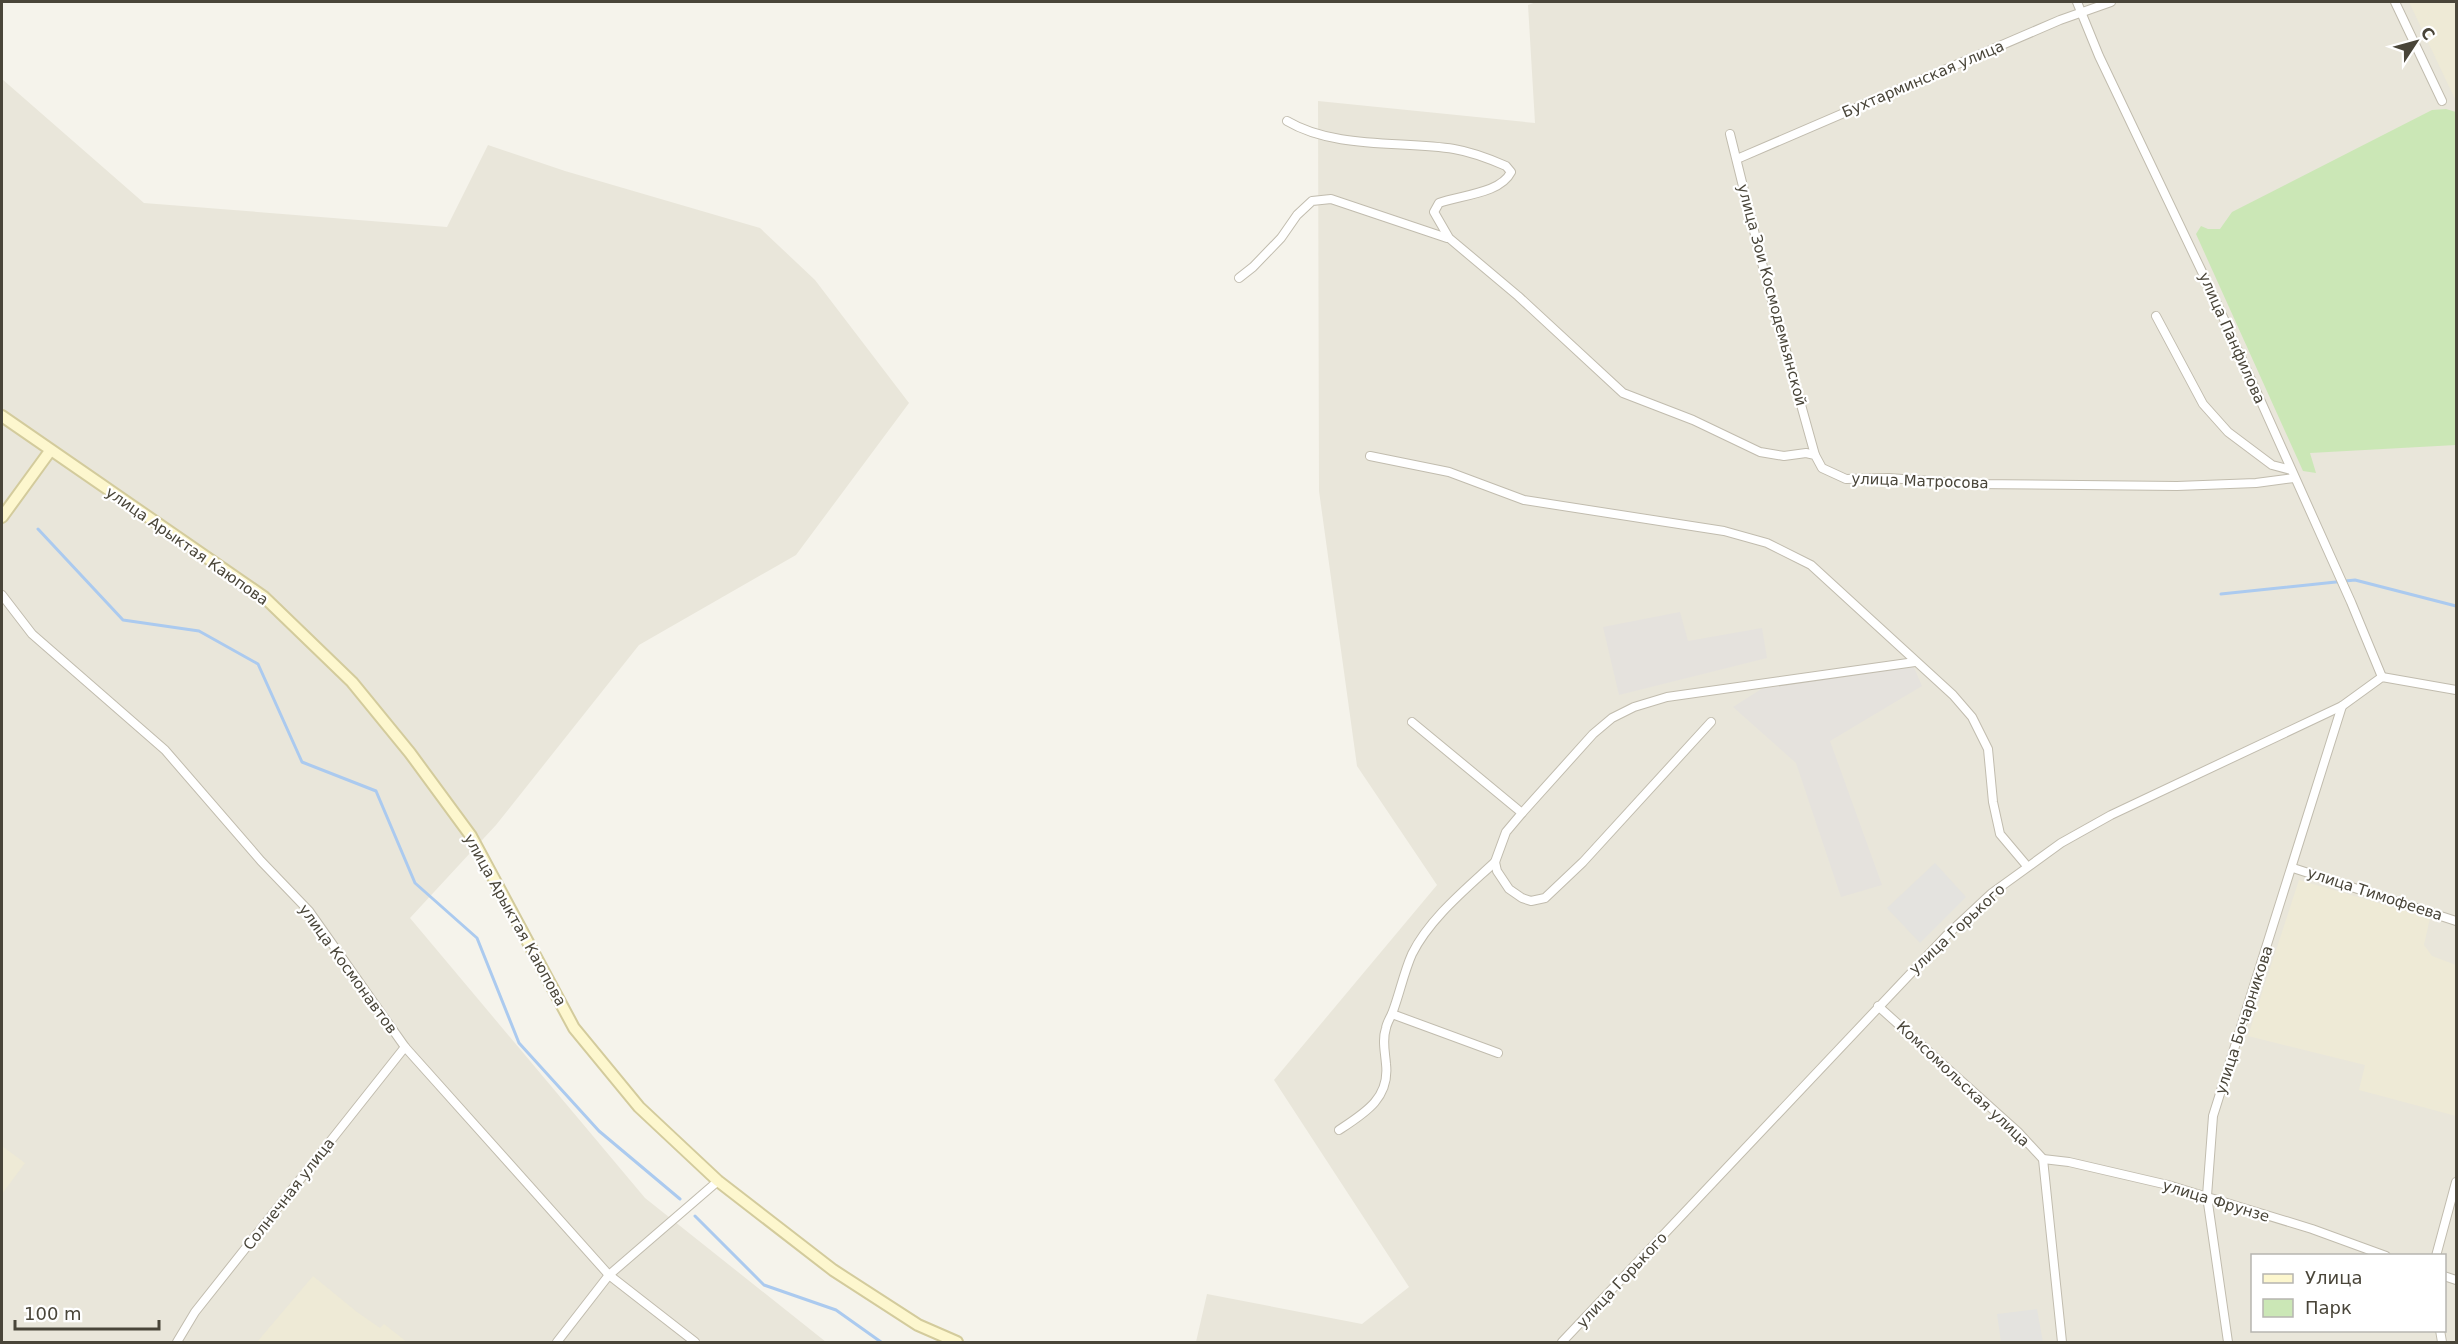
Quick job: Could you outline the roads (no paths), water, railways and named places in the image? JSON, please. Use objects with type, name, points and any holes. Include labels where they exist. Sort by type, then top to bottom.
[{"type":"street","name":"улица Панфилова","points":[[2077,2],[2099,57],[2214,297],[2351,602],[2382,677]]},
{"type":"street","name":"Бухтарминская улица","points":[[1737,159],[2111,2]]},
{"type":"street","points":[[2395,2],[2442,101]]},
{"type":"street","points":[[1287,121],[1303,131],[1333,137],[1455,149],[1506,166],[1511,172],[1508,179],[1486,190],[1438,203],[1434,212],[1449,238],[1518,296],[1623,393],[1693,420],[1760,452],[1784,456],[1806,453],[1815,455]]},
{"type":"street","name":"улица Зои Космодемьянской","points":[[1730,134],[1766,279],[1815,455]]},
{"type":"street","points":[[1239,278],[1281,238],[1298,214],[1312,201],[1331,200],[1449,238]]},
{"type":"street","points":[[2156,316],[2204,404],[2228,432],[2272,465],[2292,474]]},
{"type":"street","name":"улица Арыктая Каюпова","points":[[2,416],[264,597],[352,682],[410,753],[471,836],[574,1028],[639,1107],[718,1181],[833,1270],[918,1325],[957,1342]]},
{"type":"street","points":[[2,517],[50,450]]},
{"type":"street","name":"улица Матросова","points":[[1815,455],[1822,468],[1846,479],[1889,478],[1971,483],[2177,486],[2256,483],[2292,474]]},
{"type":"street","points":[[1370,456],[1449,471],[1524,500],[1724,531],[1767,543],[1811,565],[1953,695],[1982,735],[1988,749],[1996,823],[2000,834],[2027,866]]},
{"type":"street","name":"улица Космонавтов","points":[[2,595],[33,634],[165,750],[261,861],[309,912],[405,1047],[609,1275],[694,1342]]},
{"type":"street","points":[[1339,1130],[1365,1113],[1378,1100],[1384,1088],[1387,1075],[1383,1048],[1386,1028],[1411,956],[1420,939],[1495,862],[1506,832],[1593,734],[1612,718],[1634,707],[1667,697],[1915,662]]},
{"type":"street","points":[[2382,677],[2457,690]]},
{"type":"street","name":"улица Горького","points":[[1562,1342],[1878,1006],[1947,934],[1992,893],[2027,866],[2101,820],[2342,706],[2382,677]]},
{"type":"street","name":"улица Бочарникова","points":[[2228,1342],[2207,1196],[2213,1116],[2293,868],[2342,706]]},
{"type":"street","points":[[1412,722],[1522,813]]},
{"type":"street","points":[[1495,862],[1497,871],[1509,889],[1530,901],[1545,898],[1583,862],[1711,722]]},
{"type":"street","name":"улица Тимофеева","points":[[2293,868],[2457,921]]},
{"type":"street","name":"Комсомольская улица","points":[[1878,1006],[2018,1132],[2043,1159],[2062,1342]]},
{"type":"street","points":[[1392,1014],[1498,1053]]},
{"type":"street","name":"Солнечная улица","points":[[177,1342],[195,1312],[405,1047]]},
{"type":"street","name":"улица Фрунзе","points":[[2043,1159],[2091,1167],[2207,1196],[2380,1254]]},
{"type":"street","points":[[556,1342],[609,1275],[718,1181]]},
{"type":"street","points":[[2437,1254],[2457,1182]]},
{"type":"waterway","points":[[38,529],[123,620],[199,631],[258,664],[302,762],[376,791],[415,883],[477,938],[519,1043],[599,1131],[680,1199]]},
{"type":"waterway","points":[[2221,594],[2355,580],[2456,606]]},
{"type":"waterway","points":[[695,1216],[764,1285],[836,1310],[881,1342]]}]
